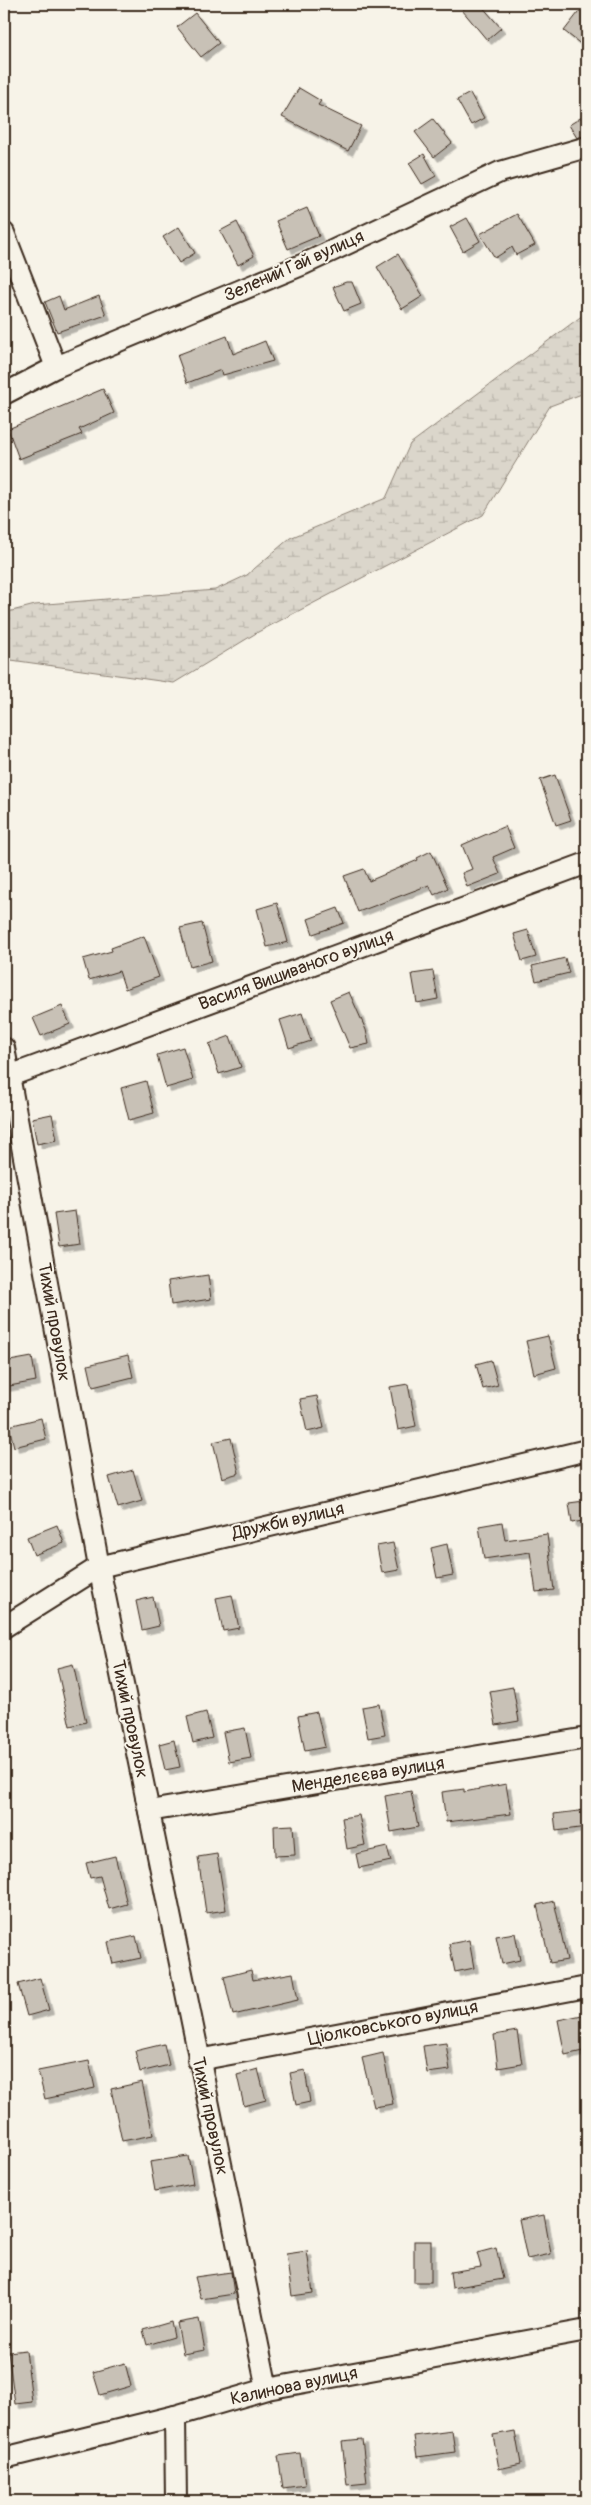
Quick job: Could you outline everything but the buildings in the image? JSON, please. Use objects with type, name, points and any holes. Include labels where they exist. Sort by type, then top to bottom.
[{"type":"street","name":"Зелений Гай вулиця","points":[[4,394],[56,367],[304,264],[500,172],[587,147]]},
{"type":"street","points":[[4,233],[56,367]]},
{"type":"street","name":"Василя Вишиваного вулиця","points":[[6,1077],[587,863]]},
{"type":"street","name":"Тихий провулок","points":[[4,1048],[6,1077],[99,1567],[198,2060],[267,2389]]},
{"type":"street","name":"Дружби вулиця","points":[[4,1627],[99,1567],[587,1450]]},
{"type":"street","name":"Менделєєва вулиця","points":[[149,1811],[587,1738]]},
{"type":"street","name":"Ціолковського вулиця","points":[[198,2060],[587,1987]]},
{"type":"street","name":"Калинова вулиця","points":[[4,2458],[175,2416],[267,2389],[587,2330]]},
{"type":"street","points":[[175,2416],[176,2501]]},
{"type":"green space","points":[[587,312],[587,392],[550,406],[483,515],[258,632],[174,683],[4,659],[4,613],[35,605],[215,590],[247,575],[290,538],[386,498],[410,444]]}]
